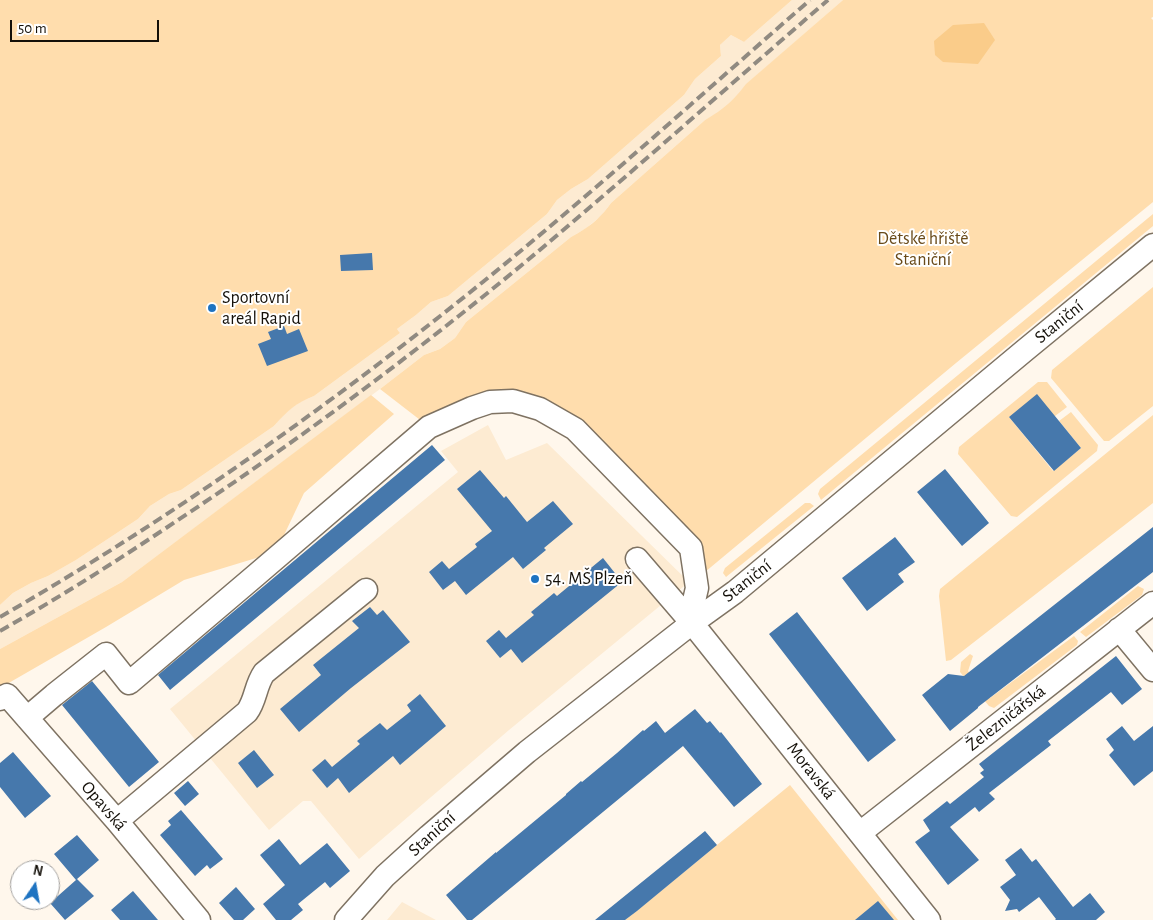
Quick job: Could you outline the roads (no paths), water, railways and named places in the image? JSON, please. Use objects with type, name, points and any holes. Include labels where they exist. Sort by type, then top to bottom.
[{"type":"street","name":"Staniční","points":[[346,920],[385,876],[428,836],[527,752],[692,622],[735,592],[1153,245]]},
{"type":"street","points":[[27,718],[106,654],[129,683],[429,427],[490,402],[513,401],[540,409],[574,429],[691,548],[697,588],[692,622]]},
{"type":"street","name":"Moravská","points":[[637,559],[692,622],[929,920]]},
{"type":"street","points":[[117,821],[247,712],[251,707],[259,680],[264,673],[366,590]]},
{"type":"street","name":"Železničářská","points":[[860,833],[1153,603]]},
{"type":"street","points":[[1119,629],[1153,670]]},
{"type":"street","name":"Opavská","points":[[3,697],[27,718],[117,821],[199,920]]},
{"type":"railway","points":[[0,617],[126,541],[188,500],[368,372],[484,281],[567,212],[810,0]]},
{"type":"railway","points":[[0,631],[141,545],[316,425],[400,362],[561,232],[828,0]]},
{"type":"place","name":"Sportovní areál Rapid","points":[[212,308]]},
{"type":"place","name":"54. MŠ Plzeň","points":[[535,579]]},
{"type":"park label","name":"Dětské hřiště Staniční","points":[[923,249]]}]
